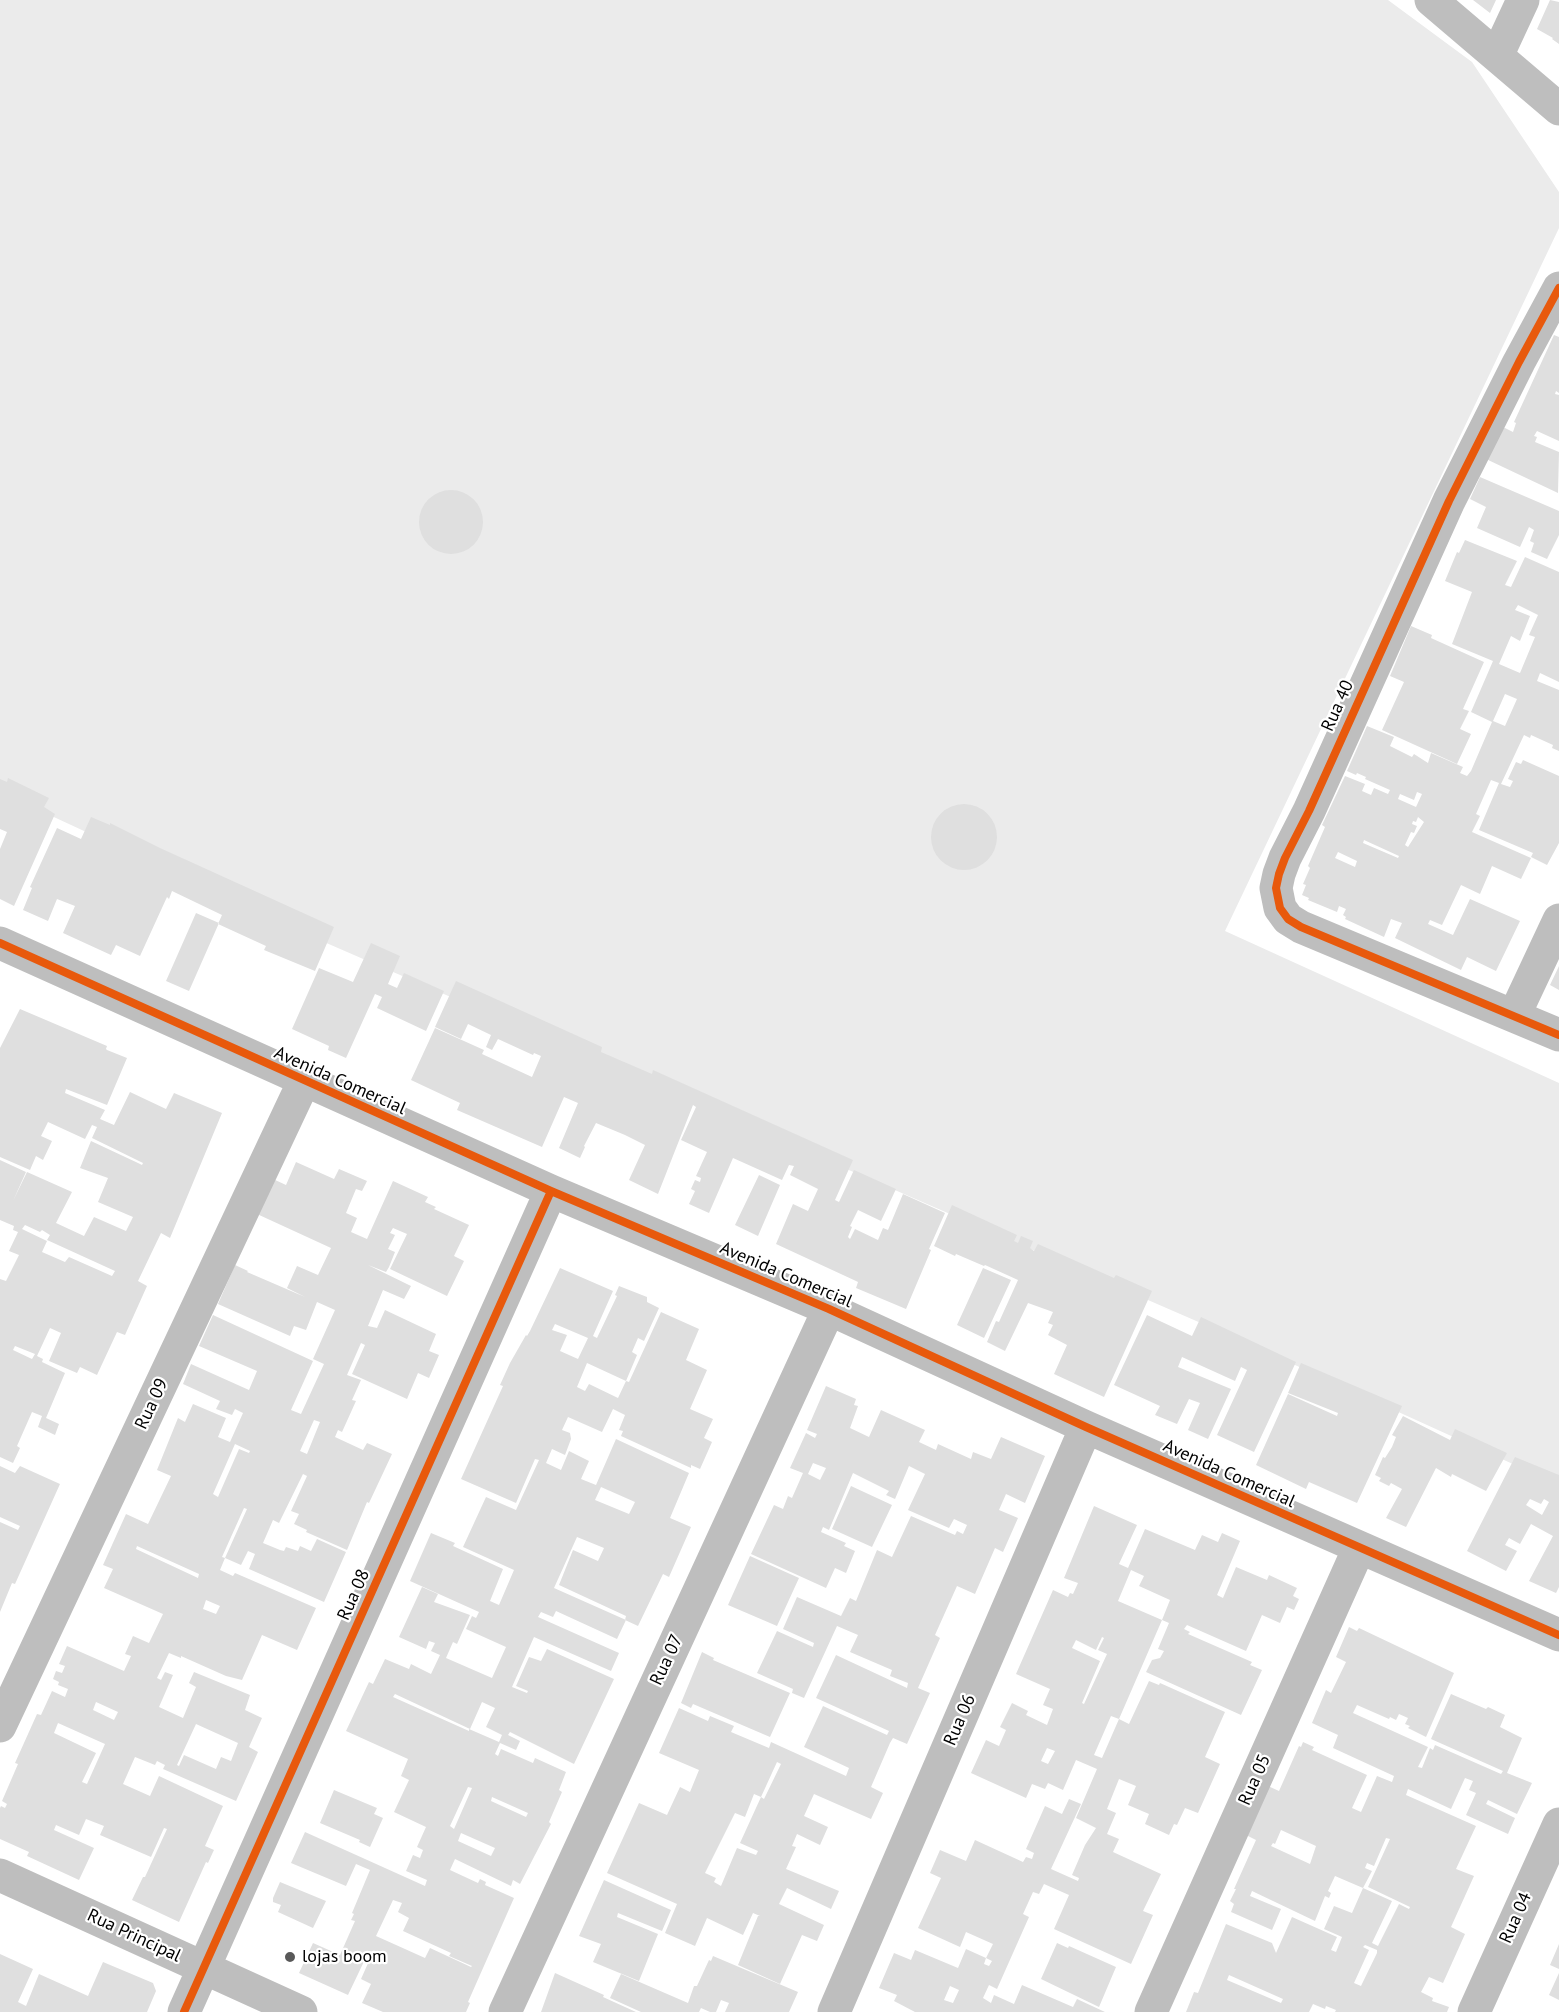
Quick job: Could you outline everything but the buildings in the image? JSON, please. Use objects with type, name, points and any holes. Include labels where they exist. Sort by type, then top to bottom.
[{"type":"street","points":[[1431,0],[1559,109]]},
{"type":"street","points":[[1497,56],[1523,0]]},
{"type":"street","name":"Rua 40","points":[[1559,288],[1444,511],[1309,811],[1285,858],[1276,888],[1280,908],[1288,919],[1301,927],[1559,1035]]},
{"type":"street","points":[[1514,1016],[1559,920]]},
{"type":"street","name":"Avenida Comercial","points":[[3,952],[304,1081],[551,1191],[829,1309],[1086,1427],[1559,1635]]},
{"type":"street","name":"Rua 09","points":[[0,1726],[304,1081]]},
{"type":"street","name":"Rua 08","points":[[184,2012],[551,1191]]},
{"type":"street","name":"Rua 07","points":[[505,2012],[829,1309]]},
{"type":"street","name":"Rua 06","points":[[834,2012],[1086,1427]]},
{"type":"street","name":"Rua 05","points":[[1151,2012],[1359,1548]]},
{"type":"street","name":"Rua 04","points":[[1474,2012],[1559,1824]]},
{"type":"street","name":"Rua Principal","points":[[0,1875],[301,2012]]},
{"type":"shaded area","points":[[0,0],[1388,0],[1472,62],[1559,192],[1559,228],[1225,931],[1559,1083],[1559,1485],[1240,1340],[308,935],[0,792]]},
{"type":"cycle path","points":[[1559,288],[1449,501],[1309,811],[1285,858],[1276,888],[1280,908],[1288,919],[1301,927],[1559,1035]]},
{"type":"cycle path","points":[[0,943],[551,1191],[829,1309],[1086,1427],[1559,1635]]},
{"type":"cycle path","points":[[184,2012],[551,1191]]},
{"type":"place","name":"lojas boom","points":[[290,1957]]}]
